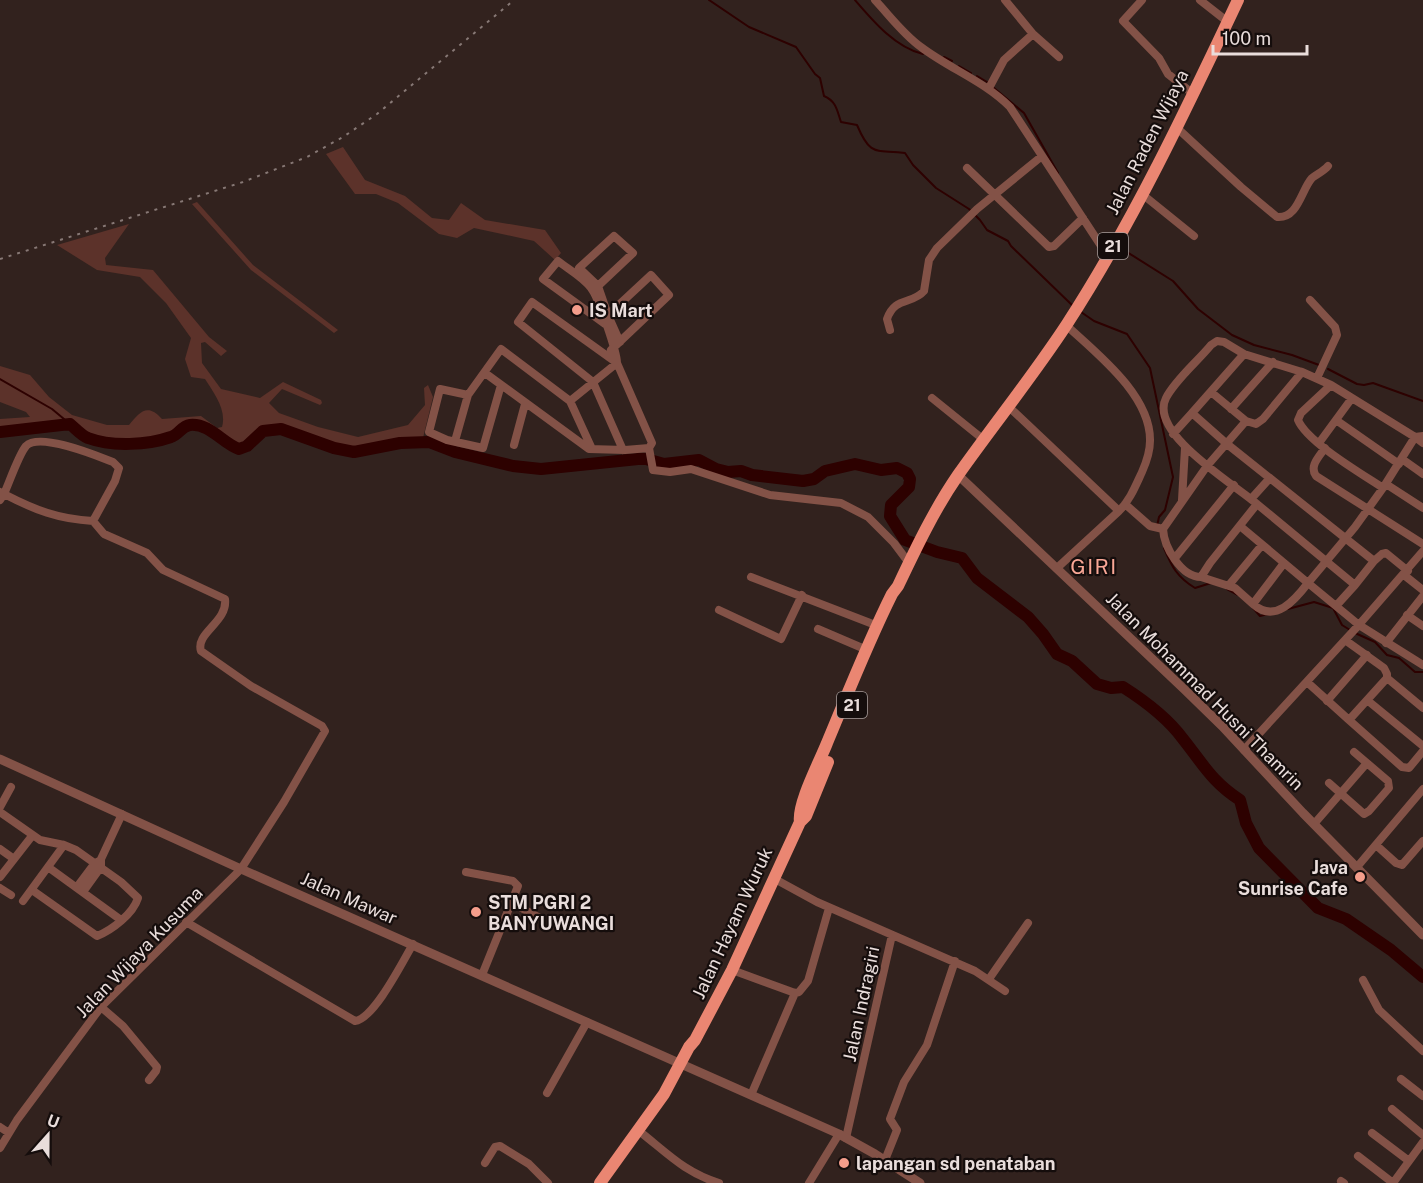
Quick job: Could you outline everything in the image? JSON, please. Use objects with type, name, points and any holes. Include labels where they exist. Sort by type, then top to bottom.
[{"type":"highway","name":"Jalan Raden Wijaya","points":[[958,475],[1066,325],[1142,194],[1239,0]]},
{"type":"highway","name":"Jalan Hayam Wuruk","points":[[800,822],[799,815],[809,787],[892,594],[924,532],[958,475]]},
{"type":"highway","name":"Jalan Hayam Wuruk","points":[[683,1065],[690,1045],[695,1040],[732,970],[800,822],[806,816],[898,596],[898,586]]},
{"type":"highway","name":"21","points":[[600,1183],[668,1103],[679,1081],[683,1065]]},
{"type":"highway","name":"21","points":[[610,1183],[683,1065]]},
{"type":"street","points":[[875,0],[921,48],[988,88],[1010,107],[1107,255]]},
{"type":"street","points":[[1005,0],[1033,34],[1059,57]]},
{"type":"street","points":[[1142,0],[1122,21],[1159,58],[1168,74],[1192,93]]},
{"type":"street","points":[[1200,0],[1228,22]]},
{"type":"street","points":[[988,88],[1004,60],[1033,34]]},
{"type":"street","points":[[1176,127],[1241,187],[1279,218],[1293,210],[1308,184],[1328,166]]},
{"type":"street","points":[[890,330],[887,319],[892,309],[923,293],[930,258],[948,236],[977,208],[1042,156]]},
{"type":"street","points":[[967,168],[1049,247],[1054,246],[1083,218]]},
{"type":"street","points":[[1142,194],[1194,236]]},
{"type":"street","points":[[595,288],[633,254],[614,236],[579,268],[595,288],[608,315],[617,345],[617,363],[652,443],[650,451],[653,470],[670,472],[691,469],[770,495],[841,503],[868,517],[910,560]]},
{"type":"street","points":[[605,324],[543,279],[558,261],[595,288],[605,324],[617,345]]},
{"type":"street","points":[[605,356],[669,295],[651,275],[608,315]]},
{"type":"street","points":[[1310,300],[1335,327],[1337,335],[1317,378]]},
{"type":"street","points":[[617,363],[532,302],[518,322],[593,382],[623,450]]},
{"type":"street","points":[[1058,568],[1125,504],[1144,466],[1150,447],[1149,429],[1130,389],[1066,325]]},
{"type":"street","points":[[1355,585],[1254,501],[1185,448],[1173,434],[1164,407],[1165,399],[1172,388],[1216,341],[1224,342],[1244,354],[1302,372],[1331,385],[1386,421],[1419,437],[1423,443]]},
{"type":"street","points":[[455,441],[468,395],[501,349],[570,401],[592,449]]},
{"type":"street","points":[[1173,434],[1244,354]]},
{"type":"street","points":[[1231,409],[1273,362]]},
{"type":"street","points":[[570,401],[617,363]]},
{"type":"street","points":[[1211,392],[1246,421],[1254,424],[1260,422],[1302,372]]},
{"type":"street","points":[[485,373],[525,404],[592,449],[650,451]]},
{"type":"street","points":[[468,395],[440,389],[429,431],[483,448],[501,385]]},
{"type":"street","points":[[1331,385],[1301,413],[1298,420],[1302,427],[1322,446],[1423,508]]},
{"type":"street","points":[[932,398],[984,440]]},
{"type":"street","points":[[1353,398],[1336,420],[1322,446],[1315,463],[1314,474],[1423,544]]},
{"type":"street","points":[[514,445],[525,404]]},
{"type":"street","points":[[1009,407],[1119,511]]},
{"type":"street","points":[[1192,412],[1227,444],[1374,561]]},
{"type":"street","points":[[1336,420],[1423,474]]},
{"type":"street","points":[[1158,528],[1246,421]]},
{"type":"street","points":[[1125,504],[1158,528],[1168,548],[1188,573],[1229,585],[1266,612],[1279,610],[1294,599],[1346,538],[1419,437]]},
{"type":"street","points":[[33,443],[64,444],[113,462],[118,466],[119,471],[115,481],[93,521],[52,516],[1,496],[26,446],[33,443]]},
{"type":"street","points":[[1182,501],[1185,448]]},
{"type":"street","name":"Jalan Mohammad Husni Thamrin","points":[[958,475],[1184,689],[1423,935]]},
{"type":"street","points":[[1201,577],[1240,526],[1270,478]]},
{"type":"street","points":[[1175,558],[1234,485]]},
{"type":"street","name":"Jalan Wijaya Kusuma","points":[[0,1148],[101,1007],[241,869],[284,802],[325,731],[322,726],[251,686],[201,651],[200,645],[203,638],[220,618],[226,604],[225,599],[163,570],[147,553],[104,534],[93,521]]},
{"type":"street","points":[[1240,526],[1358,626],[1423,666]]},
{"type":"street","points":[[1229,585],[1262,544]]},
{"type":"street","points":[[1244,750],[1406,573],[1423,551]]},
{"type":"street","points":[[1336,606],[1374,561],[1385,553],[1423,590]]},
{"type":"street","points":[[1253,604],[1284,563]]},
{"type":"street","points":[[750,577],[878,626]]},
{"type":"street","points":[[719,610],[781,639],[802,595]]},
{"type":"street","points":[[1386,642],[1423,596]]},
{"type":"street","points":[[1407,615],[1423,626]]},
{"type":"street","points":[[818,630],[867,650]]},
{"type":"street","points":[[1346,639],[1384,669],[1387,678],[1423,708]]},
{"type":"street","points":[[1327,701],[1367,656]]},
{"type":"street","points":[[1349,720],[1387,678]]},
{"type":"street","points":[[1307,682],[1403,768],[1411,766],[1423,751]]},
{"type":"street","points":[[1367,700],[1423,746]]},
{"type":"street","points":[[1329,783],[1364,814],[1382,796],[1389,787],[1389,782],[1354,752]]},
{"type":"street","name":"Jalan Mawar","points":[[0,759],[123,813],[241,869],[843,1136],[921,1183]]},
{"type":"street","points":[[1314,824],[1366,763]]},
{"type":"street","points":[[11,787],[0,809],[32,836],[44,842],[64,845],[99,863],[138,898],[121,920],[97,936],[32,890]]},
{"type":"street","points":[[1357,867],[1423,789]]},
{"type":"street","points":[[80,890],[99,863],[123,813]]},
{"type":"street","points":[[0,877],[32,836]]},
{"type":"street","points":[[1376,845],[1396,863],[1402,865],[1423,841]]},
{"type":"street","points":[[24,901],[64,845]]},
{"type":"street","points":[[0,849],[14,859]]},
{"type":"street","points":[[48,867],[121,920]]},
{"type":"street","points":[[466,872],[516,883],[518,888],[482,975]]},
{"type":"street","name":"Jalan Indragiri","points":[[773,878],[829,908],[892,935],[843,1136],[810,1183]]},
{"type":"street","points":[[0,888],[10,895]]},
{"type":"street","points":[[512,903],[540,918]]},
{"type":"street","points":[[751,1095],[800,991],[829,908]]},
{"type":"street","points":[[186,922],[356,1021],[362,1019],[374,1007],[413,944]]},
{"type":"street","points":[[989,979],[1028,923]]},
{"type":"street","points":[[892,935],[955,961],[989,979],[1005,991]]},
{"type":"street","points":[[885,1160],[897,1129],[890,1119],[904,1082],[927,1045],[955,961]]},
{"type":"street","points":[[732,970],[800,991]]},
{"type":"street","points":[[1363,980],[1379,1010],[1423,1051]]},
{"type":"street","points":[[101,1007],[130,1034],[157,1067],[149,1080]]},
{"type":"street","points":[[548,1093],[587,1022]]},
{"type":"street","points":[[1401,1079],[1423,1096]]},
{"type":"street","points":[[1392,1109],[1423,1135]]},
{"type":"street","points":[[0,1127],[9,1133]]},
{"type":"street","points":[[642,1133],[684,1168],[719,1183]]},
{"type":"street","points":[[1372,1133],[1409,1161]]},
{"type":"street","points":[[1358,1156],[1393,1183],[1423,1142]]},
{"type":"street","points":[[485,1163],[495,1147],[504,1147],[529,1164],[548,1183]]},
{"type":"shaded area","points":[[343,147],[365,180],[405,196],[432,218],[449,220],[461,203],[485,220],[545,230],[561,253],[555,260],[534,241],[474,228],[457,238],[439,234],[398,203],[376,194],[355,194],[326,154]]},
{"type":"shaded area","points":[[197,202],[253,265],[338,330],[334,333],[251,270],[192,204]]},
{"type":"shaded area","points":[[129,224],[105,258],[106,265],[153,270],[209,337],[227,351],[221,356],[205,342],[201,343],[202,363],[221,389],[260,398],[283,382],[321,400],[322,403],[320,405],[282,389],[269,403],[279,413],[318,427],[358,437],[408,425],[425,405],[424,388],[428,385],[433,397],[422,442],[400,443],[354,452],[334,448],[281,429],[263,431],[247,446],[239,449],[210,430],[197,425],[187,426],[173,436],[162,440],[130,444],[107,443],[88,438],[70,424],[0,432],[0,419],[30,417],[26,412],[0,402],[0,366],[30,375],[49,397],[72,415],[107,425],[129,425],[137,416],[148,410],[162,419],[201,416],[217,428],[222,427],[223,414],[212,390],[205,379],[191,377],[185,359],[191,338],[166,303],[140,277],[97,270],[57,245]]},
{"type":"waterway","points":[[709,0],[749,27],[796,47],[820,78],[824,96],[834,103],[841,122],[857,125],[866,143],[875,150],[905,153],[913,165],[936,188],[969,209],[987,230],[1008,241],[1073,306]]},
{"type":"waterway","points":[[855,0],[894,39],[903,46],[923,54]]},
{"type":"waterway","points":[[944,57],[952,61]]},
{"type":"waterway","points":[[959,66],[971,73]]},
{"type":"waterway","points":[[977,76],[987,82]]},
{"type":"waterway","points":[[994,88],[1024,113],[1058,173]]},
{"type":"waterway","points":[[1096,234],[1108,241]]},
{"type":"waterway","points":[[1119,247],[1173,281],[1198,309],[1232,335],[1254,345],[1319,365]]},
{"type":"waterway","points":[[1081,312],[1094,321],[1127,334],[1150,368],[1173,477],[1165,510],[1159,517],[1157,526]]},
{"type":"waterway","points":[[1328,369],[1357,384],[1373,383],[1423,401]]},
{"type":"waterway","points":[[0,379],[52,409],[70,424]]},
{"type":"waterway","points":[[0,432],[70,424],[88,438],[108,443],[130,444],[162,440],[173,436],[187,426],[197,425],[210,430],[239,449],[247,446],[263,431],[281,429],[334,448],[354,452],[400,443],[429,442],[455,452],[513,466],[541,469],[638,459],[664,464],[699,460],[716,469],[728,472],[741,471],[752,475],[803,481],[814,479],[825,471],[855,464],[881,470],[897,468],[907,473],[910,479],[909,487],[891,505],[890,516],[905,540],[937,552],[962,558],[977,578],[1028,617],[1057,654],[1072,661],[1097,684],[1111,688],[1123,687],[1155,710],[1177,731],[1215,779],[1240,800],[1246,823],[1259,848],[1318,908],[1346,919],[1391,950],[1423,977]]},
{"type":"waterway","points":[[1164,548],[1176,571],[1189,584],[1195,588],[1211,583]]},
{"type":"waterway","points":[[1227,589],[1238,595]]},
{"type":"waterway","points":[[1288,609],[1314,602],[1333,608],[1342,625],[1350,630]]},
{"type":"waterway","points":[[1253,608],[1260,616],[1268,614]]},
{"type":"waterway","points":[[1355,633],[1375,642],[1387,655],[1399,658],[1415,672],[1423,672]]},
{"type":"railway","points":[[0,259],[243,182],[307,157],[343,137],[377,114],[514,0]]},
{"type":"place","name":"IS Mart","points":[[577,310]]},
{"type":"place","name":"Java Sunrise Cafe","points":[[1360,877]]},
{"type":"place","name":"STM PGRI 2 BANYUWANGI","points":[[476,912]]},
{"type":"place","name":"lapangan sd penataban","points":[[844,1163]]},
{"type":"district","name":"GIRI","points":[[1094,566]]}]
